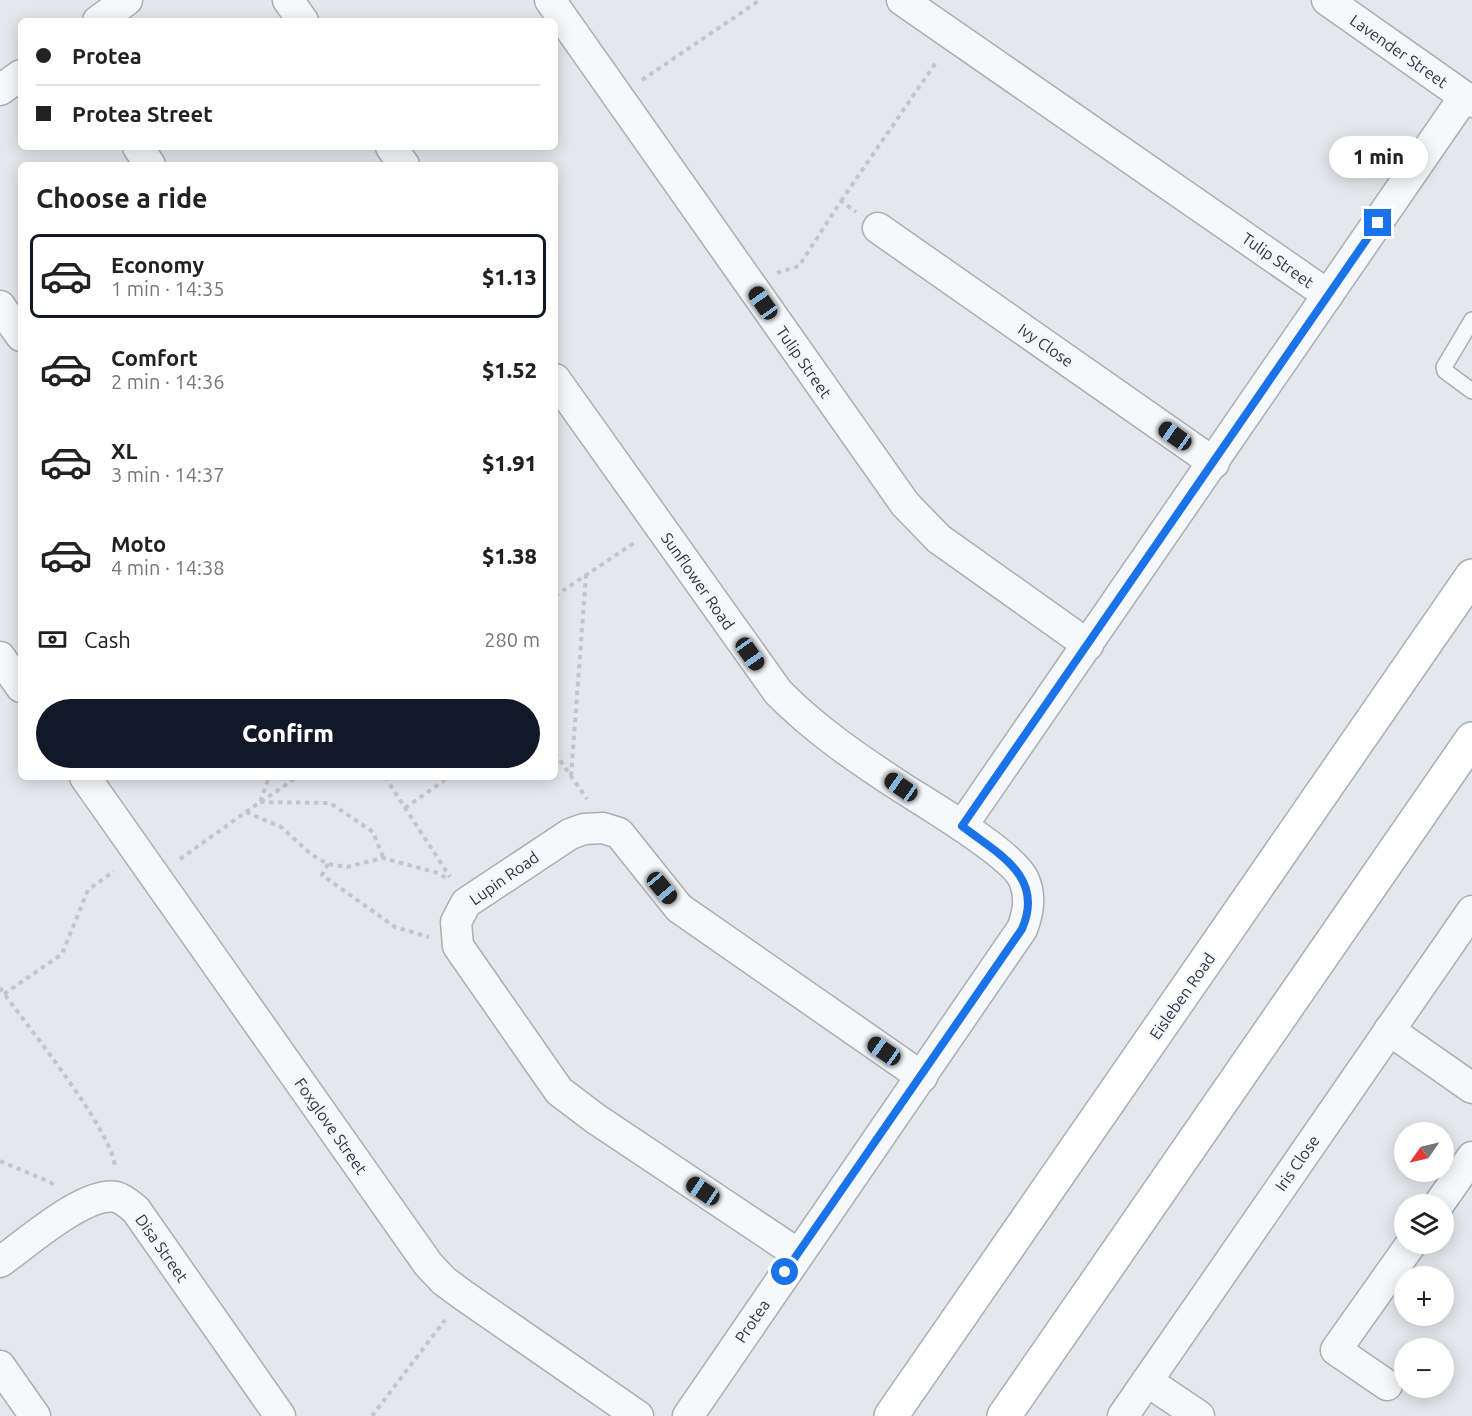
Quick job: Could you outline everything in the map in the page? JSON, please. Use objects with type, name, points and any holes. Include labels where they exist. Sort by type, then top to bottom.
[{"type":"main road","name":"Eisleben Road","points":[[891,1416],[1472,576]]},
{"type":"main road","points":[[1004,1416],[1472,739]]},
{"type":"street","points":[[102,18],[127,0]]},
{"type":"street","points":[[288,0],[301,18]]},
{"type":"street","name":"Tulip Street","points":[[550,0],[921,524],[1088,645]]},
{"type":"street","name":"Tulip Street","points":[[902,0],[1328,295]]},
{"type":"street","name":"Lavender Street","points":[[1327,0],[1468,99]]},
{"type":"street","points":[[0,90],[18,77]]},
{"type":"street","points":[[962,826],[1328,295],[1468,99]]},
{"type":"street","name":"Ivy Close","points":[[878,228],[1214,463]]},
{"type":"street","points":[[0,306],[18,332]]},
{"type":"street","name":"Sunflower Road","points":[[558,383],[763,673],[797,712],[901,787],[962,826],[1014,867],[1024,879],[1028,895]]},
{"type":"street","points":[[0,657],[18,683]]},
{"type":"street","name":"Foxglove Street","points":[[87,780],[428,1264],[444,1281],[463,1295],[638,1416]]},
{"type":"street","points":[[584,829],[603,828],[619,833],[679,908],[922,1077]]},
{"type":"street","name":"Lupin Road","points":[[458,946],[455,934],[456,922],[466,903],[570,834],[584,829]]},
{"type":"street","name":"Protea","points":[[688,1416],[1022,929],[1028,915],[1028,895]]},
{"type":"street","name":"Iris Close","points":[[1123,1416],[1472,910]]},
{"type":"street","points":[[458,946],[559,1091],[596,1119],[798,1254]]},
{"type":"street","points":[[1389,1030],[1472,1088]]},
{"type":"street","points":[[1445,1194],[1472,1157]]},
{"type":"street","points":[[0,1262],[77,1208],[96,1199],[117,1197]]},
{"type":"street","name":"Disa Street","points":[[117,1197],[136,1210],[280,1416]]},
{"type":"street","points":[[1387,1385],[1336,1350],[1404,1254]]},
{"type":"street","points":[[0,1366],[35,1416]]},
{"type":"street","points":[[1147,1381],[1199,1416]]},
{"type":"lane","points":[[1472,320],[1444,367],[1445,371],[1472,390]]},
{"type":"path","points":[[617,95],[760,0]]},
{"type":"path","points":[[750,283],[799,266],[953,35]]},
{"type":"path","points":[[841,201],[878,228]]},
{"type":"path","points":[[558,594],[658,525]]},
{"type":"path","points":[[571,776],[586,575]]},
{"type":"path","points":[[558,757],[588,801],[584,829]]},
{"type":"path","points":[[260,802],[268,780]]},
{"type":"path","points":[[4,994],[62,954],[88,890],[147,865],[246,813],[293,780]]},
{"type":"path","points":[[246,813],[281,827],[312,855],[328,864],[347,867],[383,858],[438,873],[452,881],[387,780]]},
{"type":"path","points":[[405,808],[445,780]]},
{"type":"path","points":[[260,802],[330,803],[373,832],[383,858]]},
{"type":"path","points":[[328,864],[322,875],[395,927],[458,946]]},
{"type":"path","points":[[0,988],[83,1103],[115,1155],[117,1197]]},
{"type":"path","points":[[0,1161],[50,1182],[77,1208]]},
{"type":"path","points":[[372,1416],[463,1295]]},
{"type":"route","points":[[785,1272],[922,1077],[1022,929],[1028,915],[1028,895],[1024,879],[1014,867],[962,826],[1378,223]]}]
